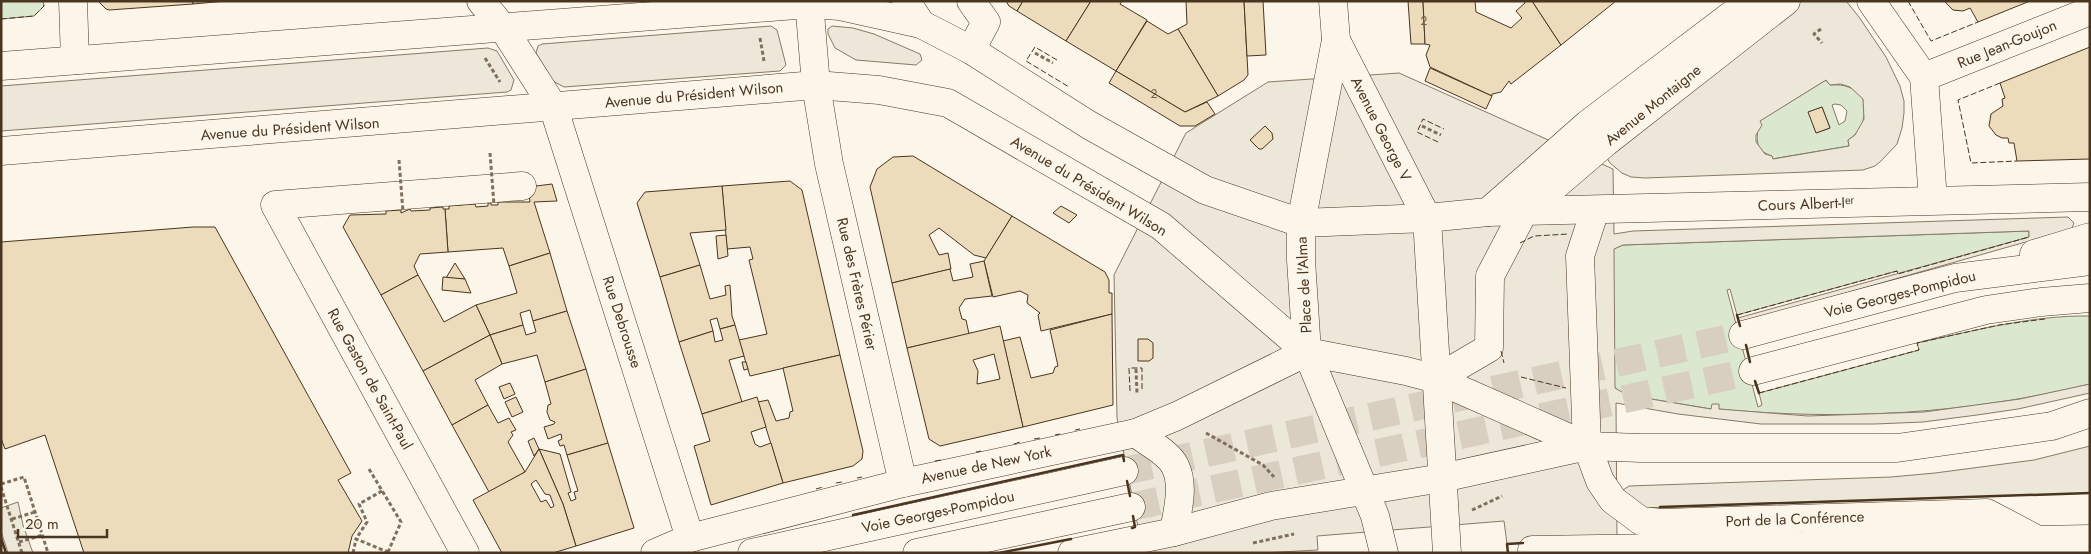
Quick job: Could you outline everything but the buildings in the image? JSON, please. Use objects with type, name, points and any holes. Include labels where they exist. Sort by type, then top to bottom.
[{"type":"main road","points":[[72,1],[75,60]]},
{"type":"main road","name":"Rue Debrousse","points":[[481,1],[503,28],[553,106],[690,538]]},
{"type":"main road","points":[[906,1],[921,24]]},
{"type":"main road","points":[[970,1],[986,22],[971,50]]},
{"type":"main road","name":"Avenue George V","points":[[1301,223],[1336,40],[1333,1]]},
{"type":"main road","name":"Avenue Montaigne","points":[[1488,212],[1588,124],[1750,1]]},
{"type":"main road","name":"Avenue Montaigne","points":[[1523,213],[1606,142],[1786,1]]},
{"type":"main road","points":[[1872,1],[1924,77],[1933,200]]},
{"type":"main road","points":[[1,66],[503,28],[687,8],[809,3],[840,6],[921,24],[971,50],[1089,125],[1205,190],[1301,223]]},
{"type":"main road","name":"Rue des Frères Périer","points":[[809,3],[816,85],[829,164],[903,483]]},
{"type":"main road","name":"Rue Jean-Goujon","points":[[1924,77],[2090,11]]},
{"type":"main road","name":"Avenue George V","points":[[1336,40],[1427,218]]},
{"type":"main road","name":"Avenue du Président Wilson","points":[[1,151],[816,85],[880,90],[948,102],[1161,226],[1307,352]]},
{"type":"main road","name":"Rue Gaston de Saint-Paul","points":[[465,553],[275,205],[522,186]]},
{"type":"main road","name":"Cours Albert-Iᵉʳ","points":[[1523,213],[2090,197]]},
{"type":"main road","points":[[1587,446],[1580,256],[1595,210]]},
{"type":"main road","name":"Place de l'Alma","points":[[1384,552],[1375,516],[1307,352],[1301,260],[1301,223],[1427,218],[1488,212],[1523,213]]},
{"type":"main road","points":[[1436,379],[1489,348],[1490,276],[1523,213]]},
{"type":"main road","points":[[1427,218],[1446,553]]},
{"type":"main road","points":[[1955,278],[2090,237]]},
{"type":"main road","name":"Voie Georges-Pompidou","points":[[1743,335],[1955,278],[2090,261]]},
{"type":"main road","points":[[1753,371],[1986,310],[2041,302],[2090,298]]},
{"type":"main road","name":"Place de l'Alma","points":[[1307,352],[1406,371],[1436,379],[1587,446]]},
{"type":"main road","name":"Avenue de New York","points":[[655,553],[690,538],[903,483],[1136,434],[1307,352]]},
{"type":"main road","points":[[1072,553],[1174,532],[1271,506],[1442,478],[1587,446],[1641,448],[1897,448],[2052,426],[2090,413]]},
{"type":"main road","points":[[1136,434],[1166,456],[1175,466],[1179,481],[1179,501],[1174,532]]},
{"type":"main road","name":"Port de la Conférence","points":[[1587,446],[1600,481],[1613,500],[1641,521],[1662,523],[1987,513],[2038,540]]},
{"type":"main road","name":"Voie Georges-Pompidou","points":[[752,553],[1124,471]]},
{"type":"main road","points":[[917,553],[1130,507]]},
{"type":"main road","name":"Port de la Conférence","points":[[1532,550],[1804,546],[1926,540],[2090,539]]},
{"type":"path","points":[[1821,29],[1814,34],[1822,44]]},
{"type":"path","points":[[759,34],[765,64]]},
{"type":"path","points":[[1035,53],[1053,63]]},
{"type":"path","points":[[483,56],[502,84]]},
{"type":"path","points":[[1422,126],[1441,135]]},
{"type":"path","points":[[490,153],[494,205]]},
{"type":"path","points":[[399,160],[403,212]]},
{"type":"path","points":[[1136,369],[1137,393]]},
{"type":"path","points":[[1204,432],[1263,465],[1279,482]]},
{"type":"path","points":[[356,539],[388,552],[401,522],[370,469]]},
{"type":"path","points":[[22,553],[1,486],[24,477],[48,553]]},
{"type":"path","points":[[353,553],[356,539],[366,522],[359,504],[382,490]]},
{"type":"path","points":[[12,519],[35,512]]},
{"type":"path","points":[[18,542],[43,535]]},
{"type":"green space","points":[[1,1],[43,1],[44,6],[34,16],[1,19]]},
{"type":"green space","points":[[1826,80],[1830,85],[1840,85],[1853,89],[1863,99],[1863,122],[1858,132],[1848,140],[1849,146],[1772,159],[1772,156],[1759,147],[1757,138],[1759,121]],"holes":[[[1832,105],[1841,105],[1847,111],[1845,121],[1839,125]],[[1822,107],[1830,128],[1816,133],[1809,112]]]},
{"type":"green space","points":[[2029,231],[2029,237],[1898,274],[1897,271],[1737,315],[1730,289],[1727,290],[1758,407],[1762,405],[1759,393],[1919,350],[1917,343],[2025,321],[2068,316],[2090,316],[2090,384],[1998,402],[1952,408],[1905,412],[1812,414],[1718,409],[1719,405],[1711,409],[1627,395],[1609,382],[1613,249],[1623,245]]},
{"type":"shaded area","points":[[1801,1],[1846,1],[1886,57],[1900,86],[1904,101],[1902,128],[1897,144],[1875,166],[1863,170],[1631,177],[1622,173],[1607,158],[1617,145]],"holes":[[[1826,80],[1830,85],[1841,84],[1850,87],[1863,99],[1864,119],[1855,135],[1848,140],[1849,146],[1773,159],[1772,156],[1765,154],[1756,142],[1756,135],[1762,125],[1760,121]]]},
{"type":"shaded area","points":[[771,26],[777,30],[786,65],[780,71],[564,87],[553,81],[536,53],[538,46],[542,44]]},
{"type":"shaded area","points":[[832,26],[853,28],[874,34],[920,54],[922,60],[916,65],[856,60],[835,48],[828,34],[828,29]]},
{"type":"shaded area","points":[[488,48],[497,51],[514,80],[511,90],[507,92],[1,131],[1,86]]},
{"type":"shaded area","points":[[1399,73],[1613,169],[1614,234],[1633,231],[2068,217],[2074,223],[2072,228],[2068,230],[1740,323],[1738,318],[2029,237],[2029,231],[1623,245],[1614,249],[1615,388],[1627,395],[1711,409],[1712,404],[1719,404],[1719,409],[1808,416],[1924,412],[2020,399],[2090,384],[2090,393],[2018,409],[1977,415],[1923,422],[1875,424],[1761,424],[1678,414],[1616,403],[1617,539],[1507,544],[1504,521],[1317,536],[1318,550],[1262,553],[1143,553],[1117,418],[1114,275],[1186,133],[1268,82]]},
{"type":"shaded area","points":[[2090,446],[2090,493],[1643,508],[1623,490],[1629,486],[1891,477],[1935,473],[2034,460]]},
{"type":"shaded area","points":[[18,502],[23,525],[33,553],[8,553],[1,531],[1,508]]},
{"type":"tunnel","points":[[1124,471],[1743,335]]},
{"type":"tunnel","points":[[1131,507],[1753,371]]},
{"type":"fence","points":[[1,19],[34,16],[44,6],[43,1]]},
{"type":"fence","points":[[1908,1],[1931,41],[1978,22]]},
{"type":"fence","points":[[1057,60],[1035,47],[1026,61],[1069,87]]},
{"type":"fence","points":[[2000,83],[1958,100],[1971,163],[2017,161]]},
{"type":"fence","points":[[1438,142],[1417,132],[1423,119],[1444,129]]},
{"type":"fence","points":[[1520,243],[1534,236],[1569,234]]},
{"type":"fence","points":[[1737,315],[1897,271],[1898,274],[2029,237]]},
{"type":"fence","points":[[1759,393],[1919,350],[1917,343],[1999,325],[2045,319]]},
{"type":"fence","points":[[1501,351],[1504,363]]},
{"type":"fence","points":[[1130,391],[1129,368],[1142,368],[1142,391]]},
{"type":"fence","points":[[1521,377],[1566,388]]},
{"type":"fence","points":[[1075,430],[1080,429]]},
{"type":"fence","points":[[1055,435],[1060,434]]},
{"type":"fence","points":[[1034,439],[1040,438]]},
{"type":"fence","points":[[1014,444],[1020,442]]},
{"type":"fence","points":[[976,452],[981,451]]},
{"type":"fence","points":[[935,461],[941,460]]},
{"type":"fence","points":[[857,478],[862,477]]},
{"type":"fence","points":[[836,483],[842,482]]},
{"type":"fence","points":[[816,489],[823,487]]},
{"type":"wall","points":[[1737,315],[1740,326]]},
{"type":"wall","points":[[1746,345],[1750,362]]},
{"type":"wall","points":[[1755,381],[1759,393]]},
{"type":"wall","points":[[853,515],[1123,455],[1124,461]]},
{"type":"wall","points":[[1127,481],[1130,496]]},
{"type":"wall","points":[[1660,507],[2090,493]]},
{"type":"wall","points":[[1132,528],[1135,527],[1133,516]]},
{"type":"wall","points":[[1,538],[6,553]]},
{"type":"wall","points":[[999,553],[1071,539]]},
{"type":"wall","points":[[1508,553],[1507,544],[1523,543]]}]
